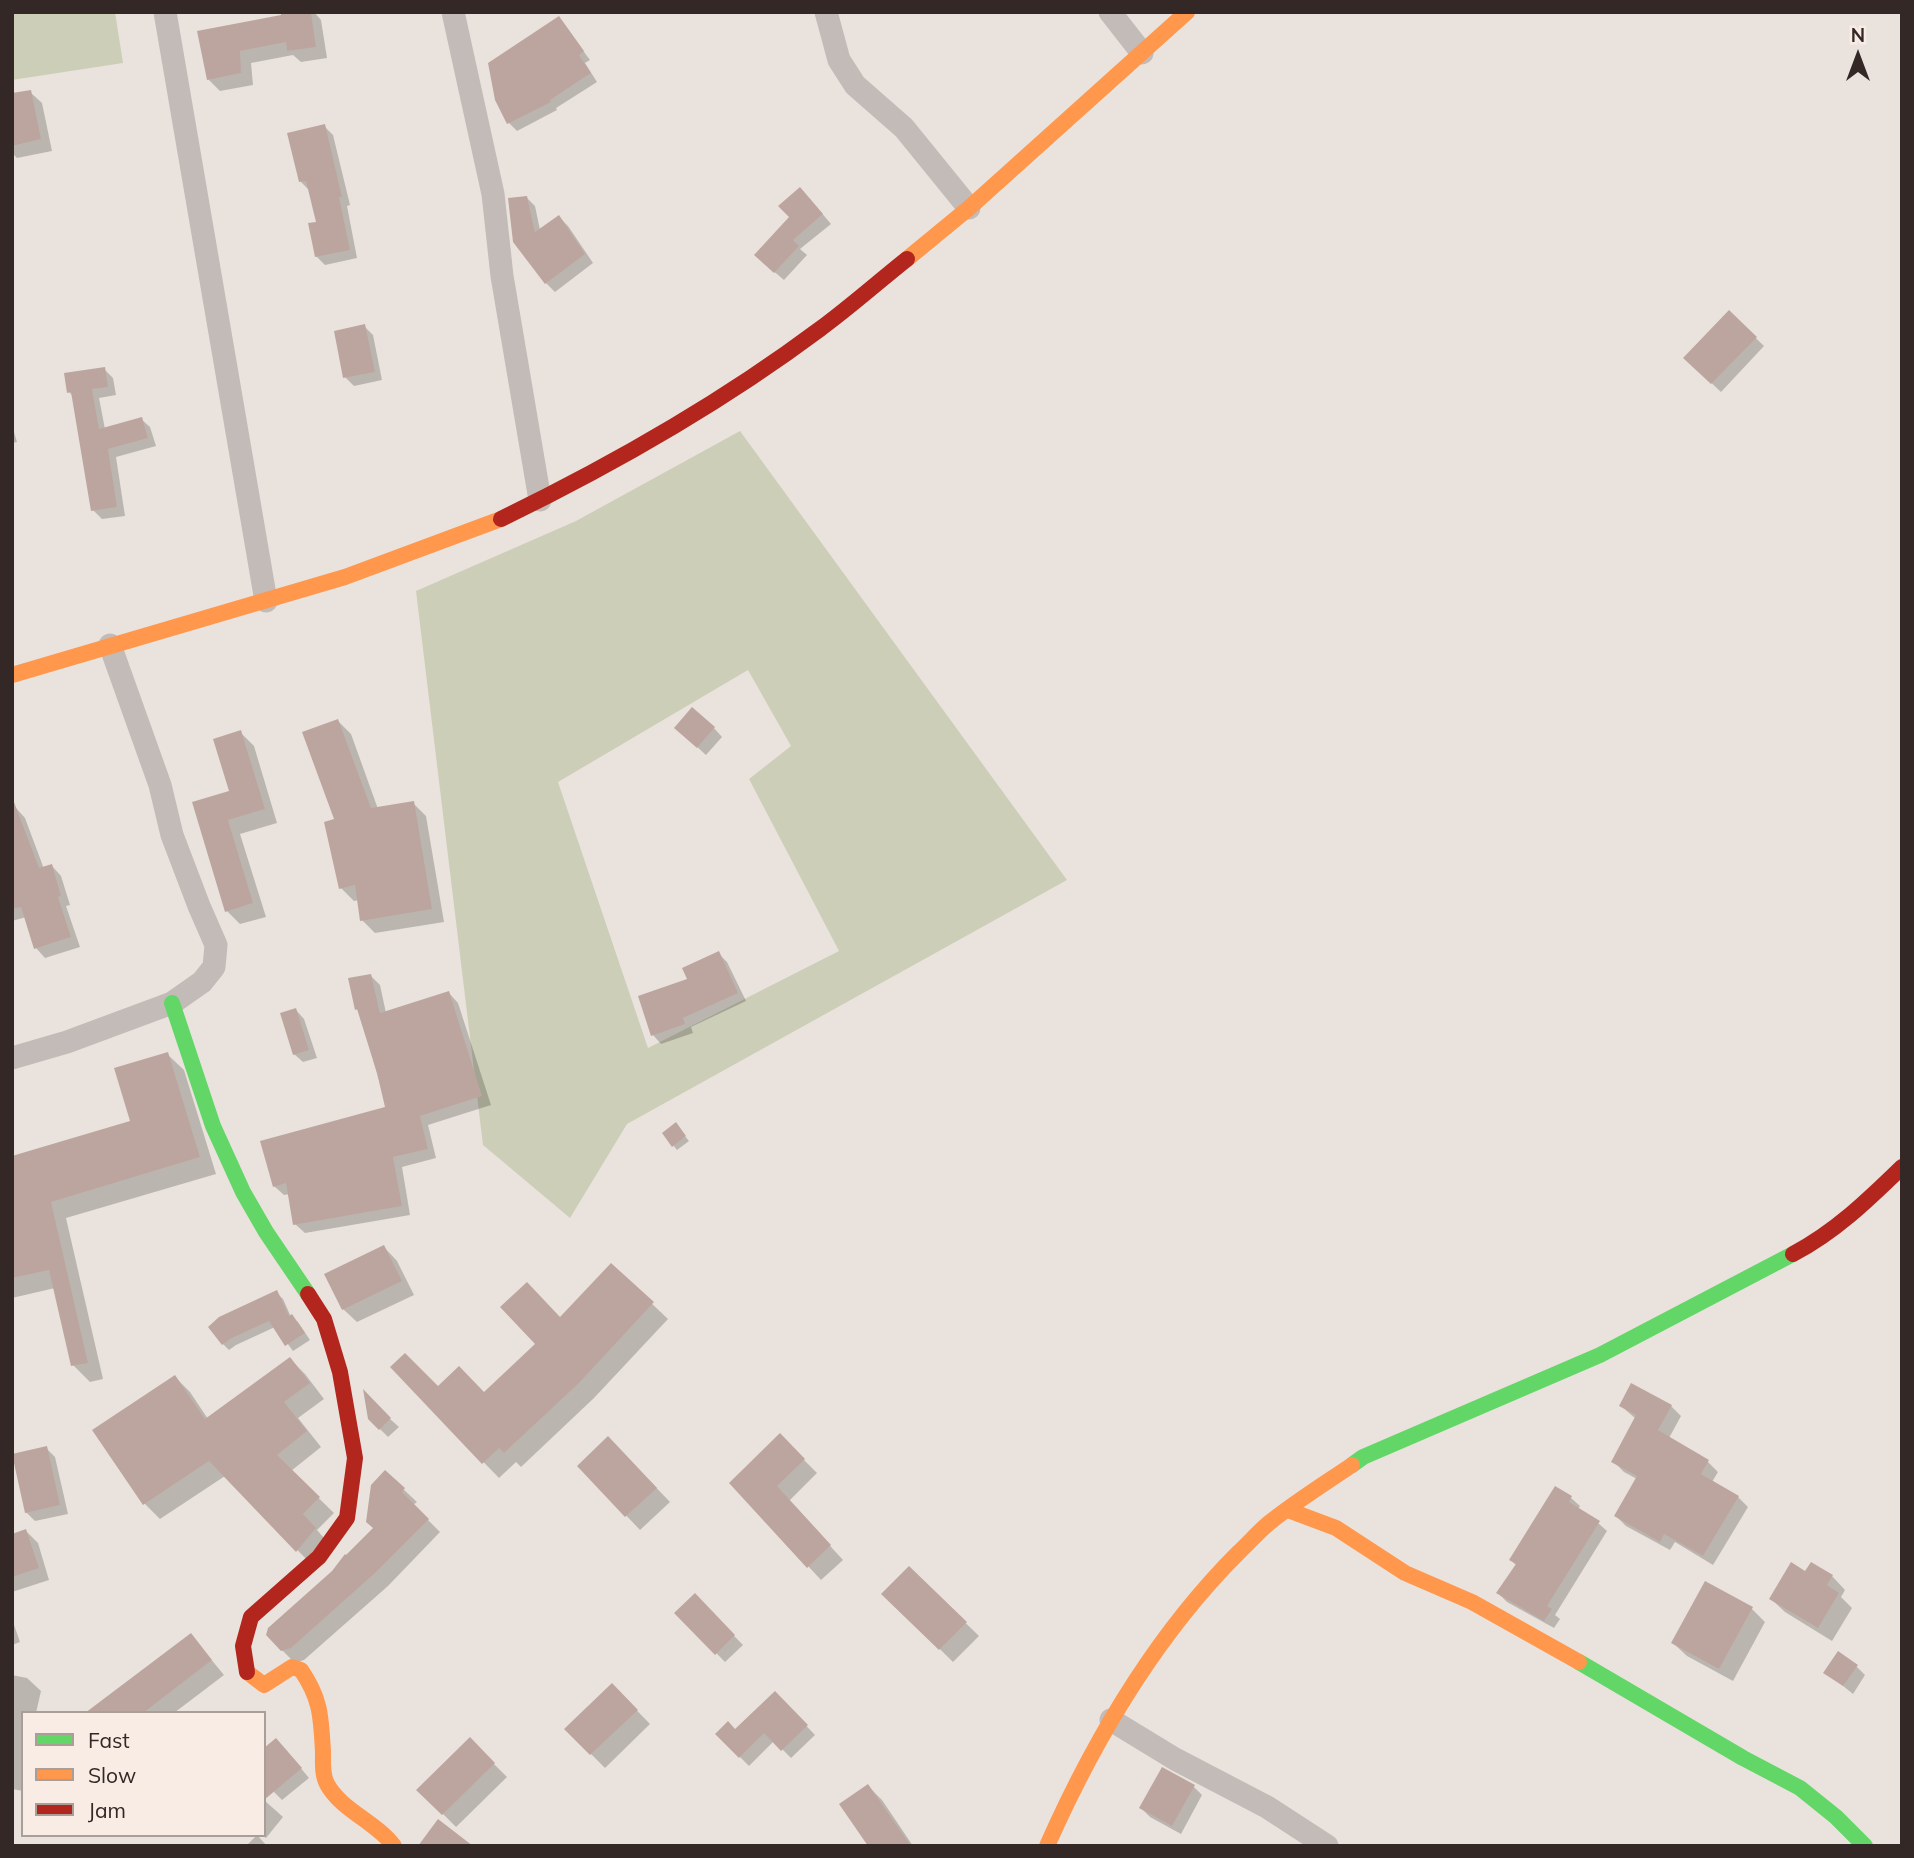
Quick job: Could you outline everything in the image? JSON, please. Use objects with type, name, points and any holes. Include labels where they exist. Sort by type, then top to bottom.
[{"type":"street","points":[[164,12],[266,601]]},
{"type":"street","points":[[453,12],[493,194],[502,276],[540,499]]},
{"type":"street","points":[[826,12],[839,60],[855,85],[904,128],[968,208]]},
{"type":"street","points":[[1110,12],[1142,52]]},
{"type":"street","points":[[12,675],[345,578],[486,525],[565,488],[717,400],[821,329],[968,208],[1187,12]]},
{"type":"street","points":[[12,1058],[67,1042],[172,1003],[202,982],[214,967],[216,945],[172,835],[160,785],[110,645]]},
{"type":"street","points":[[172,1003],[213,1126],[239,1183],[266,1232],[324,1319],[340,1371],[355,1458],[347,1518],[318,1557],[251,1617],[243,1646],[247,1672],[264,1685],[292,1667],[302,1670],[317,1697],[320,1709],[326,1783],[345,1806],[369,1822],[394,1846]]},
{"type":"street","points":[[1046,1846],[1111,1720],[1166,1637],[1210,1581],[1268,1524],[1363,1457],[1600,1355],[1815,1244],[1859,1209],[1902,1167]]},
{"type":"street","points":[[1288,1510],[1336,1528],[1405,1573],[1472,1602],[1800,1788],[1836,1817],[1865,1846]]},
{"type":"street","points":[[1111,1720],[1175,1759],[1267,1807],[1326,1846]]},
{"type":"green space","points":[[12,12],[115,12],[123,63],[12,80]]},
{"type":"green space","points":[[740,431],[1067,880],[627,1124],[570,1218],[483,1145],[416,591],[576,521]],"holes":[[[748,670],[791,746],[749,779],[839,951],[648,1048],[558,782]]]},
{"type":"building","points":[[281,12],[311,12],[316,47],[287,51],[286,42],[240,51],[241,73],[207,80],[197,31],[281,15]]},
{"type":"building","points":[[559,16],[584,51],[579,55],[591,73],[550,100],[551,102],[507,124],[495,100],[488,63]]},
{"type":"building","points":[[31,90],[41,139],[12,146],[12,93]]},
{"type":"building","points":[[325,124],[342,197],[339,197],[350,250],[315,257],[308,223],[316,222],[306,181],[299,182],[287,133]]},
{"type":"building","points":[[800,187],[823,214],[793,240],[799,246],[774,273],[754,255],[789,217],[778,206]]},
{"type":"building","points":[[527,196],[535,232],[559,215],[585,254],[545,284],[513,242],[508,198]]},
{"type":"building","points":[[1729,310],[1757,337],[1711,384],[1683,358]]},
{"type":"building","points":[[365,324],[375,372],[343,378],[334,331]]},
{"type":"building","points":[[105,367],[108,387],[92,389],[99,429],[142,417],[148,438],[108,449],[117,507],[91,511],[71,392],[67,393],[64,373]]},
{"type":"building","points":[[692,707],[715,727],[697,748],[674,728]]},
{"type":"building","points":[[338,719],[371,808],[414,801],[432,909],[360,921],[355,885],[339,889],[324,822],[334,819],[302,732]]},
{"type":"building","points":[[241,730],[265,809],[228,820],[253,903],[225,912],[192,802],[229,791],[213,739]]},
{"type":"building","points":[[12,802],[39,868],[52,864],[61,896],[58,897],[71,937],[34,949],[21,907],[12,909]]},
{"type":"building","points":[[719,951],[738,993],[683,1018],[685,1024],[651,1036],[638,996],[687,979],[682,968]]},
{"type":"building","points":[[371,974],[380,1013],[449,991],[482,1096],[420,1116],[428,1149],[393,1157],[402,1206],[293,1225],[286,1183],[273,1187],[260,1141],[385,1107],[348,978]]},
{"type":"building","points":[[296,1008],[309,1050],[293,1055],[280,1013]]},
{"type":"building","points":[[168,1052],[200,1157],[51,1202],[88,1363],[71,1366],[49,1270],[12,1278],[12,1156],[130,1121],[114,1068]]},
{"type":"building","points":[[676,1122],[686,1136],[672,1147],[662,1133]]},
{"type":"building","points":[[384,1245],[402,1281],[342,1310],[324,1274]]},
{"type":"building","points":[[611,1263],[654,1302],[579,1383],[504,1453],[499,1448],[482,1464],[390,1367],[405,1353],[438,1386],[459,1366],[484,1392],[535,1344],[500,1307],[527,1282],[560,1317]]},
{"type":"building","points":[[277,1290],[289,1316],[292,1314],[305,1333],[285,1346],[269,1321],[222,1345],[208,1327],[219,1317]]},
{"type":"building","points":[[290,1357],[310,1383],[284,1402],[307,1431],[277,1455],[320,1497],[303,1514],[316,1528],[296,1552],[209,1461],[143,1505],[92,1430],[175,1375],[205,1419]]},
{"type":"building","points":[[1631,1383],[1672,1405],[1658,1430],[1709,1460],[1701,1474],[1739,1496],[1703,1556],[1664,1534],[1660,1542],[1614,1516],[1637,1476],[1611,1462],[1636,1415],[1619,1406]]},
{"type":"building","points":[[363,1389],[391,1418],[379,1430],[368,1419]]},
{"type":"building","points":[[780,1433],[805,1459],[777,1486],[831,1545],[807,1568],[729,1483]]},
{"type":"building","points":[[608,1436],[657,1488],[625,1517],[577,1466]]},
{"type":"building","points":[[47,1446],[60,1505],[25,1513],[12,1454]]},
{"type":"building","points":[[385,1470],[405,1488],[402,1492],[429,1519],[375,1573],[291,1648],[281,1651],[266,1635],[268,1628],[332,1571],[345,1554],[373,1528],[366,1522],[371,1485]]},
{"type":"building","points":[[1555,1486],[1572,1496],[1569,1502],[1600,1521],[1547,1606],[1552,1609],[1544,1621],[1496,1593],[1516,1564],[1509,1560]]},
{"type":"building","points":[[26,1529],[39,1568],[12,1577],[12,1534]]},
{"type":"building","points":[[1791,1562],[1805,1571],[1811,1562],[1833,1575],[1827,1585],[1839,1593],[1818,1628],[1769,1599]]},
{"type":"building","points":[[909,1566],[967,1622],[939,1650],[881,1594]]},
{"type":"building","points":[[1705,1581],[1753,1607],[1719,1669],[1671,1643]]},
{"type":"building","points":[[695,1593],[735,1635],[715,1655],[674,1613]]},
{"type":"building","points":[[191,1633],[212,1660],[146,1711],[88,1711]]},
{"type":"building","points":[[1838,1651],[1858,1665],[1843,1686],[1823,1673]]},
{"type":"building","points":[[612,1683],[638,1710],[590,1755],[564,1729]]},
{"type":"building","points":[[775,1691],[808,1725],[781,1751],[764,1733],[739,1758],[715,1734],[728,1721],[735,1729]]},
{"type":"building","points":[[470,1737],[495,1763],[442,1815],[416,1790]]},
{"type":"building","points":[[276,1738],[302,1768],[266,1798],[266,1746]]},
{"type":"building","points":[[1162,1767],[1195,1785],[1172,1826],[1139,1808]]},
{"type":"building","points":[[868,1784],[911,1846],[868,1846],[839,1804]]},
{"type":"building","points":[[438,1819],[473,1846],[418,1846]]},
{"type":"traffic: fast","points":[[172,1003],[213,1126],[243,1192],[266,1232],[308,1294]]},
{"type":"traffic: fast","points":[[1352,1465],[1363,1457],[1600,1355],[1793,1254]]},
{"type":"traffic: fast","points":[[1579,1662],[1743,1758],[1800,1788],[1836,1817],[1865,1846]]},
{"type":"traffic: slow","points":[[907,259],[969,208],[1187,12]]},
{"type":"traffic: slow","points":[[12,675],[345,577],[501,519]]},
{"type":"traffic: slow","points":[[1047,1846],[1106,1728],[1180,1618],[1265,1526],[1352,1465]]},
{"type":"traffic: slow","points":[[1288,1510],[1336,1528],[1405,1573],[1472,1602],[1579,1662]]},
{"type":"traffic: slow","points":[[247,1672],[264,1685],[292,1667],[301,1670],[313,1690],[319,1709],[327,1784],[341,1801],[394,1846]]},
{"type":"traffic: jam","points":[[501,519],[625,455],[705,407],[820,329],[907,259]]},
{"type":"traffic: jam","points":[[1793,1254],[1837,1226],[1902,1167]]},
{"type":"traffic: jam","points":[[247,1672],[243,1646],[251,1617],[319,1557],[347,1518],[355,1458],[340,1372],[324,1319],[308,1294]]}]
